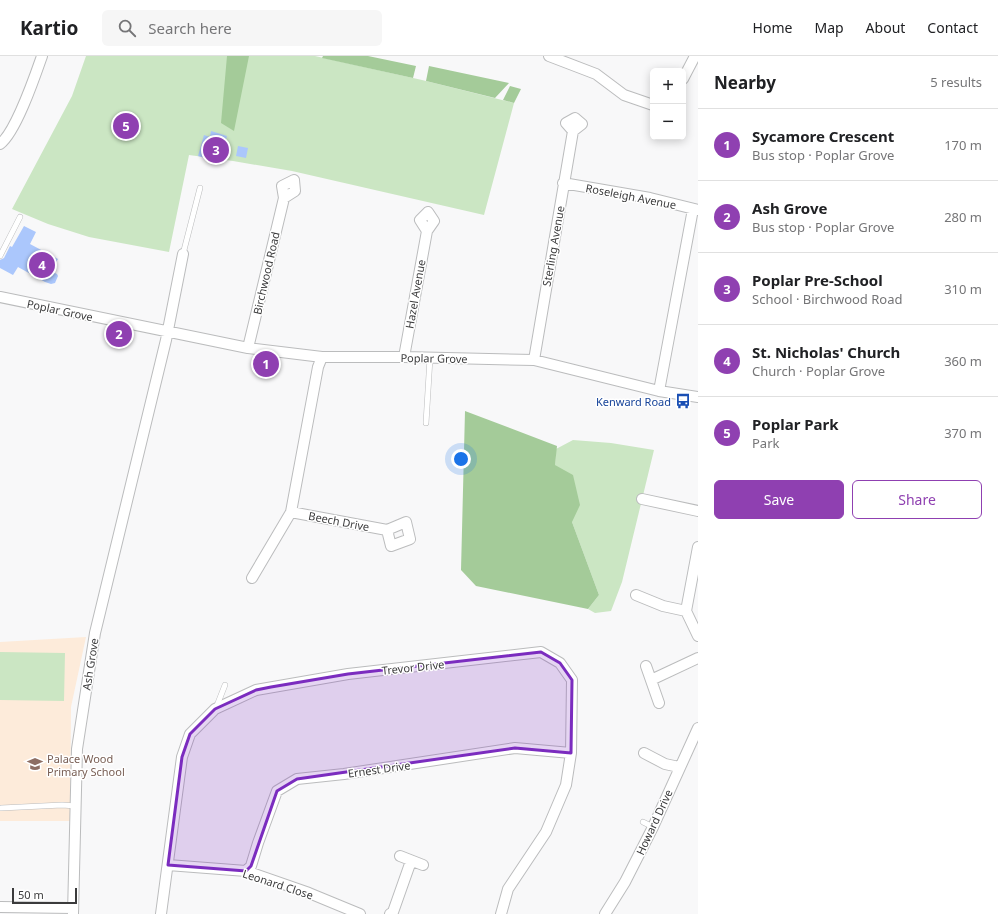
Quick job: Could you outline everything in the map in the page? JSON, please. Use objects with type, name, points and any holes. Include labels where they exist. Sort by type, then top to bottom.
[{"type":"street","points":[[0,144],[12,127],[33,83],[42,56]]},
{"type":"street","points":[[549,56],[596,74],[624,95],[650,104]]},
{"type":"street","points":[[686,73],[694,56]]},
{"type":"street","name":"Sterling Avenue","points":[[534,360],[573,131]]},
{"type":"street","name":"Roseleigh Avenue","points":[[563,183],[650,198],[696,210]]},
{"type":"street","name":"Birchwood Road","points":[[248,348],[284,198]]},
{"type":"street","points":[[659,391],[696,210]]},
{"type":"street","name":"Hazel Avenue","points":[[404,357],[427,231]]},
{"type":"street","points":[[167,332],[183,254]]},
{"type":"street","name":"Poplar Grove","points":[[0,300],[248,348],[322,357],[534,360],[659,391],[698,397]]},
{"type":"street","name":"Ash Grove","points":[[73,911],[77,749],[95,633],[167,332]]},
{"type":"street","points":[[252,578],[291,512],[318,367],[322,357]]},
{"type":"street","points":[[642,499],[698,511]]},
{"type":"street","name":"Beech Drive","points":[[291,512],[387,530]]},
{"type":"street","points":[[698,547],[695,576],[686,610],[698,636]]},
{"type":"street","points":[[636,595],[663,606],[686,610]]},
{"type":"street","name":"Trevor Drive","points":[[161,914],[182,758],[190,734],[215,709],[256,690],[271,687],[348,674],[541,652],[560,663],[572,680],[571,753],[566,785],[555,812],[546,832],[508,889],[502,914]]},
{"type":"street","points":[[651,680],[698,658]]},
{"type":"street","points":[[646,666],[659,703]]},
{"type":"street","name":"Howard Drive","points":[[605,914],[625,882],[653,827],[698,728]]},
{"type":"street","name":"Ernest Drive","points":[[246,872],[251,866],[277,791],[297,779],[351,773],[515,748],[571,753]]},
{"type":"street","points":[[644,753],[665,764],[679,767]]},
{"type":"street","points":[[400,856],[423,865]]},
{"type":"street","points":[[390,914],[393,912],[411,861]]},
{"type":"street","name":"Leonard Close","points":[[168,865],[246,872],[309,893],[360,914]]},
{"type":"street","points":[[0,907],[73,911]]},
{"type":"lane","points":[[183,254],[200,188]]},
{"type":"lane","points":[[0,256],[20,217]]},
{"type":"lane","points":[[426,423],[430,358]]},
{"type":"lane","points":[[215,709],[225,685]]},
{"type":"lane","points":[[1,808],[62,805],[76,806]]},
{"type":"lane","points":[[643,822],[653,827]]},
{"type":"highlighted area","points":[[541,652],[560,663],[572,680],[571,753],[515,748],[297,779],[277,791],[251,866],[246,871],[168,865],[182,757],[190,734],[215,709],[256,690],[348,674]]},
{"type":"shaded area","name":"Palace Wood Primary School","points":[[86,637],[71,707],[70,821],[0,821],[0,642]]},
{"type":"green space","points":[[86,56],[315,56],[422,80],[514,103],[484,215],[292,171],[189,155],[169,252],[89,237],[48,224],[12,209],[72,96]]},
{"type":"green space","points":[[227,56],[249,56],[234,131],[221,123]]},
{"type":"green space","points":[[323,56],[368,56],[416,66],[413,78],[322,58]]},
{"type":"green space","points":[[429,66],[509,83],[495,98],[426,81]]},
{"type":"green space","points":[[510,86],[521,89],[514,103],[503,100]]},
{"type":"green space","points":[[465,411],[557,446],[555,465],[573,475],[580,505],[572,522],[599,595],[588,609],[476,586],[461,570]]},
{"type":"green space","points":[[573,440],[611,443],[654,450],[622,582],[611,611],[595,613],[588,609],[599,595],[572,522],[555,465],[556,449]]},
{"type":"green space","points":[[0,652],[65,653],[64,701],[0,700]]},
{"type":"building","points":[[211,131],[227,136],[220,162],[198,156],[204,135],[210,137]]},
{"type":"building","points":[[238,146],[248,148],[246,158],[236,156]]},
{"type":"building","points":[[24,226],[36,232],[30,244],[58,259],[51,271],[58,276],[55,283],[51,284],[45,282],[18,267],[13,275],[0,268],[0,260],[4,258],[10,246],[12,247]]},
{"type":"place","name":"Poplar Park","points":[[126,126]]},
{"type":"place","name":"Poplar Pre-School","points":[[216,150]]},
{"type":"place","name":"St. Nicholas' Church","points":[[42,265]]},
{"type":"place","name":"Ash Grove","points":[[119,334]]},
{"type":"place","name":"Sycamore Crescent","points":[[266,364]]},
{"type":"place","name":"Kenward Road","points":[[683,401]]},
{"type":"place","name":"Palace Wood Primary School","points":[[35,764]]}]
